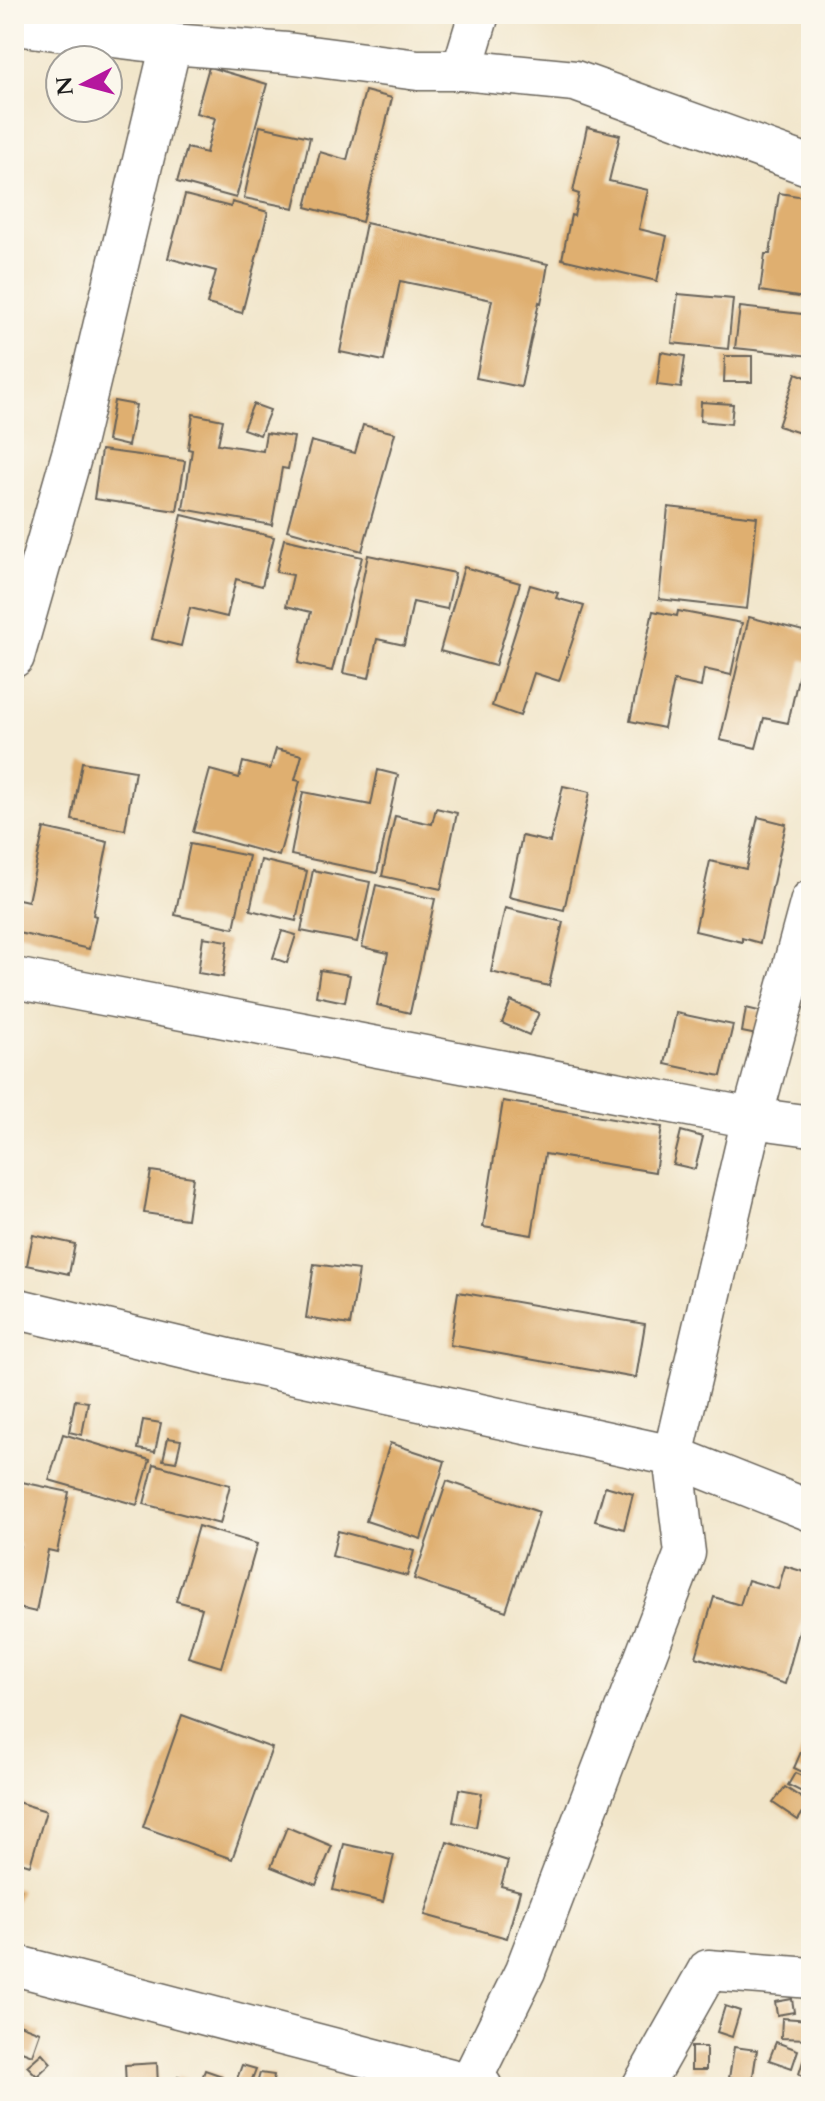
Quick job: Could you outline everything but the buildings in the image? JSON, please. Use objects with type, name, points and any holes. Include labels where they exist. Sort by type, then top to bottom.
[{"type":"street","points":[[462,70],[479,14]]},
{"type":"street","points":[[14,25],[418,70],[462,70],[575,81],[811,166]]},
{"type":"street","points":[[14,657],[76,440],[171,44]]},
{"type":"street","points":[[14,1965],[473,2086],[525,1971],[685,1553],[673,1456],[752,1118],[811,900]]},
{"type":"street","points":[[14,978],[752,1118],[811,1126]]},
{"type":"street","points":[[14,1308],[245,1363],[673,1456],[811,1511]]},
{"type":"street","points":[[642,2087],[708,1970],[811,1978]]}]
